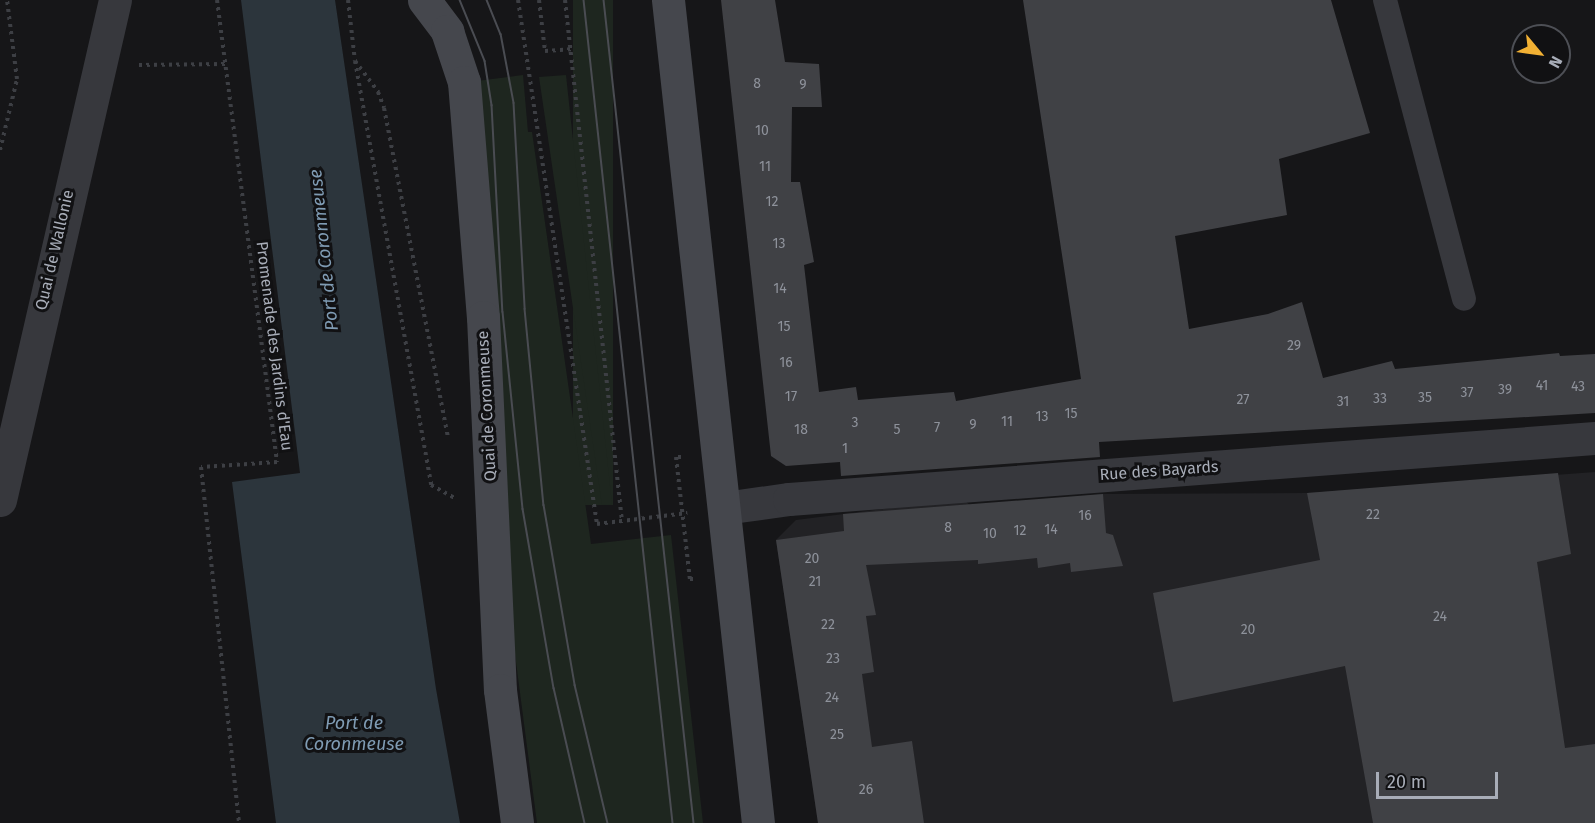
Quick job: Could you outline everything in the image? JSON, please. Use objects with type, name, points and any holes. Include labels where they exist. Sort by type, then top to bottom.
[{"type":"street","name":"Quai de Wallonie","points":[[0,500],[115,0]]},
{"type":"street","name":"Quai de Coronmeuse","points":[[424,0],[447,31],[464,82],[483,317],[500,690],[517,823]]},
{"type":"street","points":[[668,0],[758,823]]},
{"type":"street","name":"Rue des Bayards","points":[[724,508],[789,499],[1595,438]]},
{"type":"lane","points":[[1385,0],[1464,299]]},
{"type":"path","points":[[0,150],[17,69],[7,0]]},
{"type":"path","name":"Promenade des Jardins d'Eau","points":[[217,0],[277,462],[201,467],[239,823]]},
{"type":"path","points":[[348,0],[355,61],[431,485],[461,502],[459,490]]},
{"type":"path","points":[[518,0],[597,524],[682,513]]},
{"type":"path","points":[[539,0],[545,51],[571,49]]},
{"type":"path","points":[[565,0],[622,521]]},
{"type":"path","points":[[355,61],[378,92],[384,108],[450,444]]},
{"type":"path","points":[[133,65],[225,64]]},
{"type":"shaded area","points":[[573,0],[613,0],[613,505],[573,505]]},
{"type":"shaded area","points":[[523,75],[528,132],[532,132],[591,544],[671,535],[703,823],[537,823],[513,639],[477,81]]},
{"type":"shaded area","points":[[566,75],[612,504],[602,505],[539,77]]},
{"type":"shaded area","points":[[1595,472],[1595,823],[818,823],[776,540],[796,520],[963,499],[972,507],[1103,494],[1307,493]]},
{"type":"water","name":"Port de Coronmeuse","points":[[241,0],[335,0],[436,689],[460,823],[276,823],[232,482],[300,473]]},
{"type":"building","points":[[721,0],[775,0],[785,62],[819,64],[822,107],[792,107],[791,182],[800,182],[814,262],[804,265],[819,392],[856,387],[858,400],[954,392],[956,401],[1081,379],[1023,0],[1331,0],[1370,133],[1279,159],[1287,215],[1175,236],[1189,329],[1268,314],[1302,302],[1323,378],[1392,361],[1395,369],[1559,353],[1560,356],[1595,354],[1595,413],[1099,442],[1100,457],[841,476],[840,462],[786,466],[771,456]]},
{"type":"building","points":[[1558,473],[1571,554],[1537,562],[1565,748],[1595,744],[1595,823],[1373,823],[1345,666],[1173,702],[1153,593],[1320,560],[1307,493]]},
{"type":"building","points":[[1103,494],[1106,533],[1113,535],[1123,566],[1071,572],[1070,563],[1038,568],[1037,558],[978,564],[978,560],[866,565],[876,615],[866,616],[874,672],[862,674],[872,747],[912,741],[924,823],[818,823],[776,540],[844,531],[843,514]]},
{"type":"tram line","points":[[460,0],[485,61],[492,105],[503,312],[523,509],[554,688],[585,823]]},
{"type":"tram line","points":[[487,0],[501,34],[514,103],[525,309],[544,505],[575,685],[608,823]]},
{"type":"tram line","points":[[584,0],[673,823]]},
{"type":"tram line","points":[[604,0],[694,823]]}]
